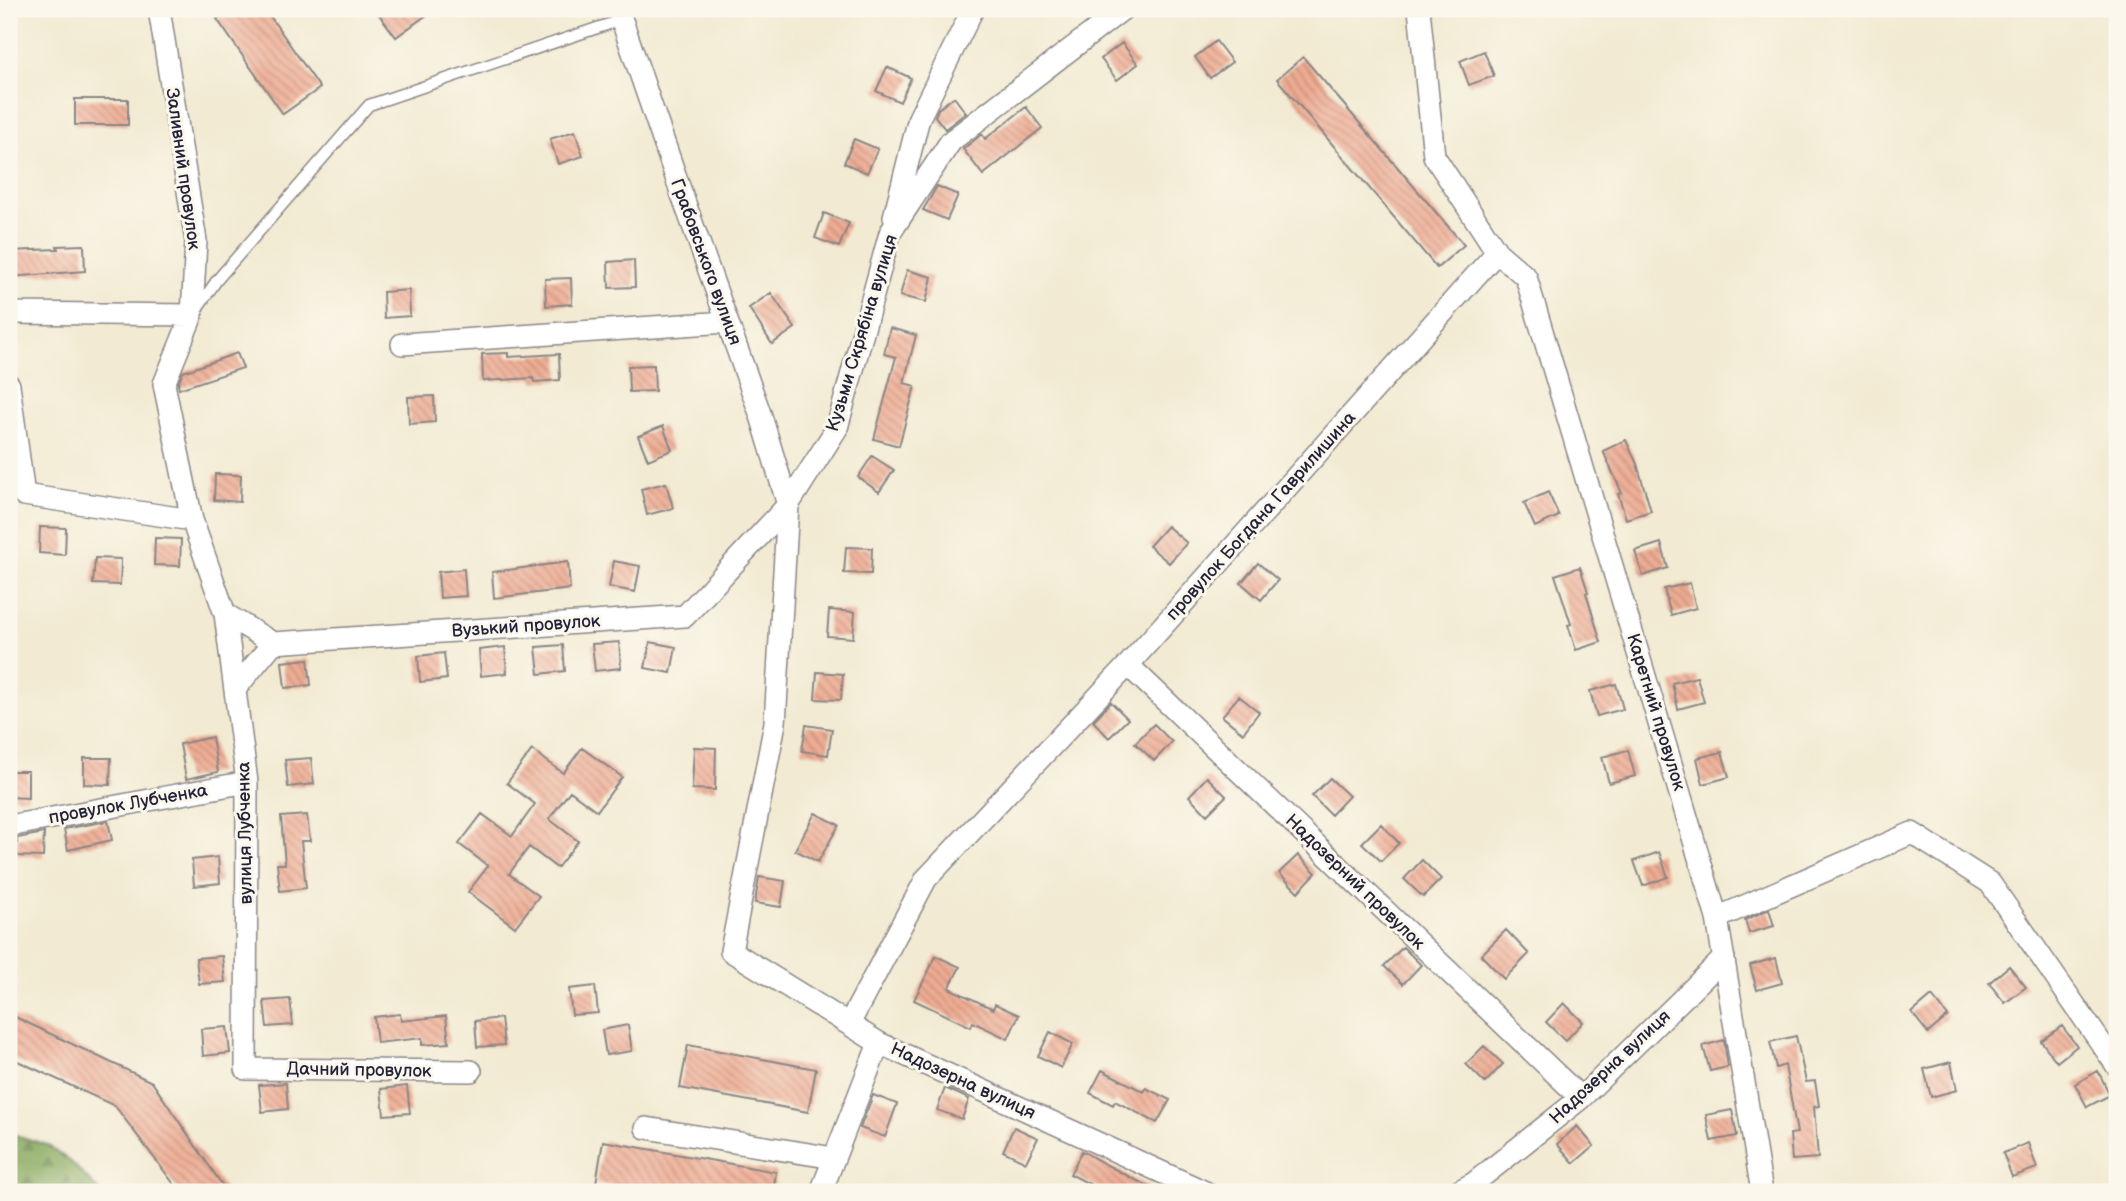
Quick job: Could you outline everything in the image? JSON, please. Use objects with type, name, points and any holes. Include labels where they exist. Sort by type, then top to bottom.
[{"type":"street","name":"Заливний провулок","points":[[159,9],[196,241],[192,315]]},
{"type":"street","points":[[890,233],[919,118],[973,9]]},
{"type":"street","name":"Кузьми Скрябіна вулиця","points":[[731,951],[775,723],[788,505],[837,428],[890,233],[951,141],[1123,9]]},
{"type":"street","points":[[1419,9],[1434,156],[1497,252]]},
{"type":"street","name":"Грабовського вулиця","points":[[620,14],[761,416],[788,505]]},
{"type":"street","name":"провулок Богдана Гаврилишина","points":[[849,1024],[926,879],[1128,665],[1497,252]]},
{"type":"street","name":"Каретний провулок","points":[[1497,252],[1526,277],[1717,918],[1762,1192]]},
{"type":"street","points":[[9,313],[192,315]]},
{"type":"street","name":"вулиця Лубченка","points":[[192,315],[164,384],[192,520],[225,614],[247,782],[246,1069]]},
{"type":"street","points":[[402,344],[727,321]]},
{"type":"street","points":[[9,385],[24,495],[192,520]]},
{"type":"street","name":"Вузький провулок","points":[[273,643],[685,616],[788,505]]},
{"type":"street","points":[[225,614],[273,643],[235,689]]},
{"type":"street","name":"Надозерний провулок","points":[[1128,665],[1581,1098]]},
{"type":"street","name":"провулок Лубченка","points":[[9,826],[247,782]]},
{"type":"street","points":[[1717,918],[1912,834],[1990,883],[2117,1066]]},
{"type":"street","name":"Надозерна вулиця","points":[[731,951],[879,1043],[1205,1192]]},
{"type":"street","name":"Надозерна вулиця","points":[[1457,1192],[1474,1184],[1581,1098],[1724,958]]},
{"type":"street","points":[[821,1192],[879,1043]]},
{"type":"street","name":"Дачний провулок","points":[[246,1069],[471,1071]]},
{"type":"street","points":[[646,1128],[834,1158]]},
{"type":"lane","points":[[192,315],[217,280],[369,105],[620,14]]},
{"type":"green space","points":[[9,1133],[47,1145],[71,1162],[100,1192],[9,1192]]},
{"type":"building","points":[[232,9],[265,9],[320,88],[283,114],[217,19]]},
{"type":"building","points":[[375,9],[435,9],[396,37]]},
{"type":"building","points":[[1216,41],[1232,62],[1210,78],[1195,57]]},
{"type":"building","points":[[1122,43],[1138,64],[1117,80],[1101,59]]},
{"type":"building","points":[[1484,51],[1494,76],[1469,85],[1460,61]]},
{"type":"building","points":[[1303,57],[1464,245],[1437,268],[1277,79]]},
{"type":"building","points":[[887,67],[911,78],[900,102],[876,91]]},
{"type":"building","points":[[954,97],[966,113],[945,129],[935,116],[938,109]]},
{"type":"building","points":[[75,99],[128,99],[128,125],[75,125]]},
{"type":"building","points":[[1026,107],[1042,128],[983,175],[963,149],[982,134],[985,139]]},
{"type":"building","points":[[575,131],[583,156],[558,164],[550,139]]},
{"type":"building","points":[[854,139],[878,149],[867,173],[844,163]]},
{"type":"building","points":[[937,186],[958,195],[947,220],[923,210]]},
{"type":"building","points":[[824,213],[849,223],[839,247],[815,238]]},
{"type":"building","points":[[84,245],[85,271],[10,277],[9,251]]},
{"type":"building","points":[[634,260],[635,287],[609,288],[608,262]]},
{"type":"building","points":[[907,270],[932,277],[926,302],[900,296]]},
{"type":"building","points":[[571,278],[572,304],[546,306],[545,279]]},
{"type":"building","points":[[409,290],[410,316],[384,318],[383,292]]},
{"type":"building","points":[[771,293],[795,328],[772,344],[749,308]]},
{"type":"building","points":[[890,328],[916,335],[904,383],[915,386],[899,446],[874,439],[896,357],[884,354]]},
{"type":"building","points":[[237,353],[243,368],[179,389],[178,384],[183,372]]},
{"type":"building","points":[[508,353],[508,357],[559,354],[560,380],[534,382],[533,378],[483,381],[482,354]]},
{"type":"building","points":[[654,365],[655,391],[629,392],[628,366]]},
{"type":"building","points":[[434,396],[435,422],[409,424],[408,397]]},
{"type":"building","points":[[663,426],[672,450],[648,460],[638,436]]},
{"type":"building","points":[[1626,440],[1637,464],[1651,511],[1626,519],[1618,494],[1622,493],[1603,451]]},
{"type":"building","points":[[872,456],[894,470],[879,492],[858,477]]},
{"type":"building","points":[[215,474],[241,475],[240,502],[214,500]]},
{"type":"building","points":[[666,483],[673,508],[647,515],[641,489]]},
{"type":"building","points":[[1548,492],[1559,516],[1535,527],[1524,503]]},
{"type":"building","points":[[1167,526],[1187,543],[1169,563],[1149,546]]},
{"type":"building","points":[[40,527],[66,528],[65,555],[39,553]]},
{"type":"building","points":[[155,538],[181,539],[180,566],[154,565]]},
{"type":"building","points":[[1661,543],[1668,568],[1643,576],[1635,551]]},
{"type":"building","points":[[846,547],[872,548],[871,574],[844,573]]},
{"type":"building","points":[[95,558],[121,559],[120,585],[93,584]]},
{"type":"building","points":[[614,561],[640,566],[635,592],[609,587]]},
{"type":"building","points":[[568,562],[570,589],[494,598],[492,572]]},
{"type":"building","points":[[1258,563],[1278,580],[1261,600],[1241,583]]},
{"type":"building","points":[[1580,567],[1601,642],[1576,650],[1568,625],[1571,624],[1555,575]]},
{"type":"building","points":[[464,569],[466,596],[440,598],[438,572]]},
{"type":"building","points":[[1690,583],[1696,608],[1671,615],[1664,589]]},
{"type":"building","points":[[829,610],[855,612],[853,638],[827,636]]},
{"type":"building","points":[[619,642],[621,668],[595,671],[592,644]]},
{"type":"building","points":[[650,642],[676,647],[671,673],[645,668]]},
{"type":"building","points":[[563,645],[565,671],[539,674],[536,647]]},
{"type":"building","points":[[505,647],[507,673],[481,676],[479,650]]},
{"type":"building","points":[[444,653],[447,679],[420,682],[418,656]]},
{"type":"building","points":[[308,659],[311,685],[285,688],[282,662]]},
{"type":"building","points":[[817,672],[843,674],[841,700],[815,699]]},
{"type":"building","points":[[1697,677],[1704,702],[1678,709],[1672,683]]},
{"type":"building","points":[[1616,684],[1623,709],[1597,716],[1590,691]]},
{"type":"building","points":[[1239,696],[1259,712],[1243,733],[1222,716]]},
{"type":"building","points":[[1111,702],[1128,719],[1109,738],[1093,721]]},
{"type":"building","points":[[1154,724],[1172,742],[1154,761],[1135,743]]},
{"type":"building","points":[[806,725],[832,729],[828,755],[802,751]]},
{"type":"building","points":[[212,737],[218,772],[186,779],[180,744]]},
{"type":"building","points":[[694,747],[716,748],[715,790],[692,789]]},
{"type":"building","points":[[582,748],[622,777],[597,811],[570,791],[549,819],[578,841],[557,868],[529,847],[509,874],[539,896],[515,927],[468,892],[488,866],[459,844],[482,814],[512,836],[535,804],[507,783],[532,750],[563,773]]},
{"type":"building","points":[[1628,750],[1635,776],[1609,783],[1602,757]]},
{"type":"building","points":[[1722,752],[1729,777],[1703,784],[1697,758]]},
{"type":"building","points":[[84,758],[111,758],[110,785],[84,784]]},
{"type":"building","points":[[311,758],[314,784],[288,787],[285,760]]},
{"type":"building","points":[[9,771],[28,771],[28,798],[9,797]]},
{"type":"building","points":[[1207,777],[1226,796],[1207,815],[1189,796]]},
{"type":"building","points":[[1330,778],[1349,796],[1331,815],[1312,796]]},
{"type":"building","points":[[815,813],[839,825],[818,862],[795,850]]},
{"type":"building","points":[[307,815],[310,841],[301,841],[306,888],[280,891],[277,864],[285,864],[281,817]]},
{"type":"building","points":[[108,821],[112,840],[68,850],[64,829]]},
{"type":"building","points":[[1381,824],[1399,843],[1381,861],[1362,843]]},
{"type":"building","points":[[44,833],[43,857],[17,856],[17,838]]},
{"type":"building","points":[[1659,852],[1668,877],[1643,886],[1634,861]]},
{"type":"building","points":[[1298,855],[1316,873],[1298,892],[1279,873]]},
{"type":"building","points":[[218,857],[220,883],[194,886],[192,860]]},
{"type":"building","points":[[1422,860],[1441,879],[1423,897],[1404,879]]},
{"type":"building","points":[[759,877],[785,881],[781,907],[755,903]]},
{"type":"building","points":[[1769,909],[1774,926],[1749,933],[1745,920]]},
{"type":"building","points":[[1506,930],[1529,954],[1504,979],[1481,955]]},
{"type":"building","points":[[1403,947],[1421,965],[1403,984],[1384,966]]},
{"type":"building","points":[[222,956],[225,982],[199,984],[196,958]]},
{"type":"building","points":[[936,956],[960,967],[949,988],[993,1009],[995,1004],[1019,1015],[1008,1039],[973,1022],[971,1027],[914,1000]]},
{"type":"building","points":[[1776,958],[1782,983],[1757,990],[1750,965]]},
{"type":"building","points":[[2009,966],[2026,987],[2005,1003],[1989,983]]},
{"type":"building","points":[[595,986],[598,1013],[572,1015],[569,989]]},
{"type":"building","points":[[1932,996],[1948,1016],[1928,1033],[1912,1013]]},
{"type":"building","points":[[290,999],[293,1025],[267,1027],[264,1001]]},
{"type":"building","points":[[1564,1003],[1583,1022],[1565,1041],[1546,1022]]},
{"type":"building","points":[[9,1014],[152,1082],[227,1192],[180,1192],[115,1106],[9,1057]]},
{"type":"building","points":[[400,1014],[401,1021],[446,1016],[449,1043],[422,1045],[422,1038],[377,1043],[374,1017]]},
{"type":"building","points":[[501,1018],[504,1045],[477,1047],[475,1021]]},
{"type":"building","points":[[628,1025],[632,1051],[606,1055],[602,1030]]},
{"type":"building","points":[[2062,1026],[2077,1046],[2057,1062],[2041,1041]]},
{"type":"building","points":[[227,1027],[230,1053],[203,1056],[201,1029]]},
{"type":"building","points":[[1050,1032],[1073,1044],[1061,1068],[1038,1056]]},
{"type":"building","points":[[1796,1036],[1806,1082],[1815,1081],[1819,1106],[1814,1107],[1818,1158],[1792,1160],[1790,1134],[1797,1133],[1785,1065],[1776,1068],[1770,1042]]},
{"type":"building","points":[[1724,1040],[1728,1067],[1710,1071],[1703,1046]]},
{"type":"building","points":[[688,1045],[816,1069],[808,1112],[680,1088]]},
{"type":"building","points":[[1484,1046],[1503,1064],[1485,1083],[1466,1064]]},
{"type":"building","points":[[1951,1062],[1957,1090],[1931,1097],[1924,1069]]},
{"type":"building","points":[[1102,1070],[1144,1092],[1146,1088],[1170,1100],[1157,1123],[1115,1101],[1113,1105],[1090,1093]]},
{"type":"building","points":[[2098,1071],[2110,1095],[2087,1107],[2075,1084]]},
{"type":"building","points":[[286,1083],[288,1109],[262,1112],[259,1085]]},
{"type":"building","points":[[407,1086],[410,1113],[384,1115],[381,1089]]},
{"type":"building","points":[[945,1088],[969,1099],[962,1119],[937,1110]]},
{"type":"building","points":[[873,1095],[897,1104],[885,1137],[860,1128]]},
{"type":"building","points":[[1732,1110],[1737,1136],[1711,1141],[1706,1115]]},
{"type":"building","points":[[1577,1126],[1594,1146],[1574,1163],[1557,1144]]},
{"type":"building","points":[[1014,1127],[1038,1138],[1026,1162],[1003,1151]]},
{"type":"building","points":[[603,1141],[776,1172],[773,1192],[649,1192],[596,1183]]},
{"type":"building","points":[[2028,1143],[2037,1168],[2012,1177],[2003,1153]]},
{"type":"building","points":[[1082,1151],[1159,1192],[1105,1192],[1070,1174]]}]
